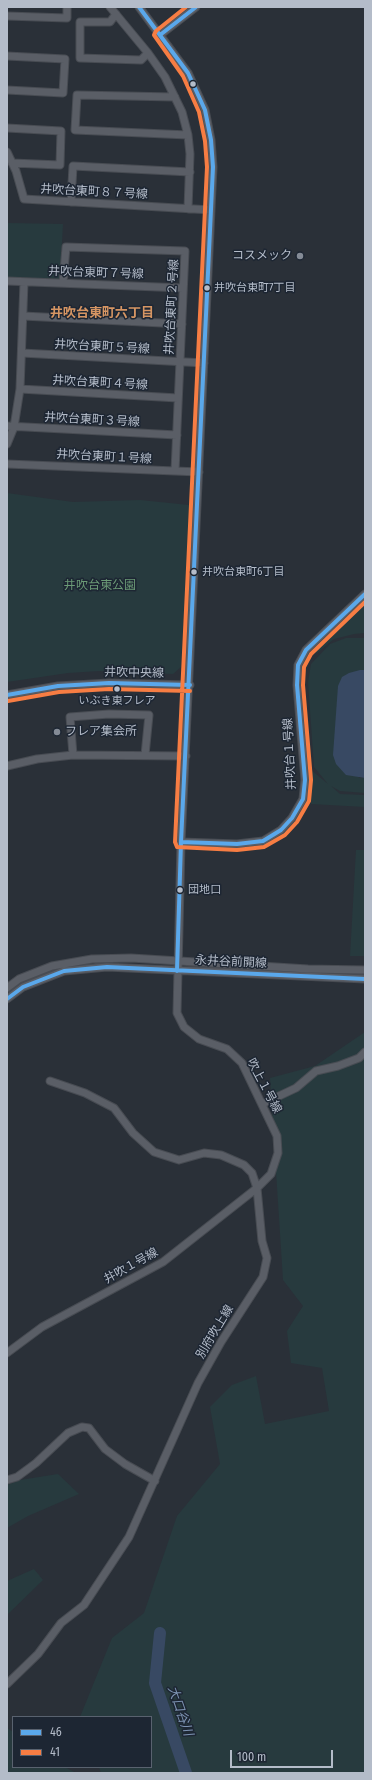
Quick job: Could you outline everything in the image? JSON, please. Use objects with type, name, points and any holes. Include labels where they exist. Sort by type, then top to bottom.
[{"type":"street","points":[[7,16],[67,18],[67,7]]},
{"type":"street","points":[[110,7],[148,53],[165,77],[182,112],[188,135],[190,172],[188,208]]},
{"type":"street","name":"吹上１号線","points":[[139,7],[188,73],[205,110],[211,140],[213,167],[190,685],[181,842],[176,1013],[184,1027],[199,1039],[227,1049],[242,1063],[277,1136],[278,1153],[271,1174],[257,1188]]},
{"type":"street","points":[[160,35],[196,7]]},
{"type":"street","points":[[116,14],[110,22],[80,22],[80,58],[141,60],[148,53]]},
{"type":"street","points":[[7,56],[65,59],[62,93],[7,90]]},
{"type":"street","points":[[175,97],[76,95],[75,130],[188,135]]},
{"type":"street","points":[[7,128],[62,130],[60,165],[12,163]]},
{"type":"street","name":"井吹台東町８７号線","points":[[7,152],[24,199],[211,210]]},
{"type":"street","points":[[71,202],[73,166],[190,172]]},
{"type":"street","name":"井吹台東町２号線","points":[[63,282],[66,247],[185,251],[175,472]]},
{"type":"street","name":"井吹台東町７号線","points":[[7,281],[63,282],[183,288]]},
{"type":"street","points":[[7,444],[10,426],[20,390],[24,282]]},
{"type":"street","points":[[23,316],[182,324]]},
{"type":"street","name":"井吹台東町５号線","points":[[22,353],[204,362]]},
{"type":"street","name":"井吹台東町４号線","points":[[20,390],[178,398]]},
{"type":"street","name":"井吹台東町３号線","points":[[10,426],[177,435]]},
{"type":"street","name":"井吹台東町１号線","points":[[7,464],[200,472]]},
{"type":"street","name":"井吹台１号線","points":[[181,842],[237,844],[263,841],[281,830],[292,818],[303,799],[305,780],[297,685],[298,665],[306,650],[365,594]]},
{"type":"street","name":"井吹中央線","points":[[7,695],[58,686],[109,683],[190,685]]},
{"type":"street","points":[[73,755],[70,717],[109,714],[149,715],[145,755]]},
{"type":"street","points":[[7,766],[38,759],[73,755],[186,756]]},
{"type":"street","name":"永井谷前開線","points":[[7,988],[19,979],[52,966],[92,959],[131,958],[308,969],[365,970]]},
{"type":"street","name":"永井谷前開線","points":[[7,999],[23,986],[64,971],[107,967],[365,979]]},
{"type":"street","points":[[262,1104],[296,1088],[316,1071],[338,1066],[359,1058],[365,1052]]},
{"type":"street","name":"別府吹上線","points":[[7,1684],[38,1654],[61,1622],[84,1605],[129,1537],[198,1383],[221,1342],[262,1277],[266,1258],[262,1241],[257,1188],[252,1173],[244,1165],[221,1154],[204,1153],[179,1160],[154,1152],[133,1133],[114,1108],[85,1093],[50,1081]]},
{"type":"street","name":"井吹１号線","points":[[7,1353],[42,1327],[163,1262],[257,1188]]},
{"type":"street","points":[[7,1480],[17,1477],[36,1463],[68,1432],[82,1427],[89,1428],[105,1449],[125,1464],[155,1481]]},
{"type":"green space","points":[[7,223],[63,224],[60,279],[7,277]]},
{"type":"green space","name":"井吹台東公園","points":[[7,493],[73,502],[140,500],[189,505],[181,667],[173,674],[99,671],[68,673],[7,682]]},
{"type":"green space","points":[[365,602],[365,633],[334,639],[317,653],[312,648]]},
{"type":"green space","points":[[346,638],[365,638],[365,670],[360,670],[359,778],[365,778],[365,793],[340,791],[331,786],[340,794],[365,795],[365,807],[311,804],[310,769],[328,784],[314,767],[308,682],[311,664],[330,644]]},
{"type":"green space","points":[[356,850],[365,850],[365,956],[350,956]]},
{"type":"green space","points":[[365,1032],[365,1773],[101,1773],[99,1768],[152,1768],[152,1716],[80,1716],[112,1638],[144,1613],[177,1516],[220,1464],[210,1407],[232,1385],[256,1376],[265,1424],[329,1411],[322,1368],[291,1363],[287,1331],[303,1306],[283,1280],[270,1078],[315,1066]]},
{"type":"green space","points":[[58,1474],[79,1494],[28,1516],[7,1528],[7,1485],[20,1480]]},
{"type":"green space","points":[[34,1569],[43,1580],[7,1615],[7,1581]]},
{"type":"green space","points":[[7,1728],[12,1731],[12,1768],[67,1768],[76,1773],[7,1773]]},
{"type":"water","points":[[360,670],[365,670],[365,778],[346,775],[336,764],[333,755],[338,686],[342,677]]},
{"type":"waterway","name":"大口谷川","points":[[160,1633],[155,1683],[186,1773]]},
{"type":"transit line","name":"46","points":[[139,7],[188,73],[205,110],[211,140],[213,167],[181,842],[177,971]]},
{"type":"transit line","name":"41","points":[[186,7],[156,31],[154,35],[183,76],[199,112],[205,141],[207,167],[175,842],[177,847],[237,850],[264,847],[285,835],[297,822],[309,801],[311,780],[303,685],[304,667],[311,654],[365,602]]},
{"type":"transit line","name":"46","points":[[160,35],[196,7]]},
{"type":"transit line","name":"46","points":[[181,842],[237,844],[263,841],[281,830],[292,818],[303,799],[305,780],[297,685],[298,665],[306,650],[365,594]]},
{"type":"transit line","name":"46","points":[[7,695],[58,686],[109,683],[190,685]]},
{"type":"transit line","name":"41","points":[[8,701],[59,692],[109,689],[190,691]]},
{"type":"transit line","name":"46","points":[[7,999],[23,987],[64,971],[107,967],[365,979]]},
{"type":"place","name":"コスメック","points":[[300,256]]},
{"type":"place","name":"井吹台東町7丁目","points":[[207,288]]},
{"type":"place","name":"井吹台東町6丁目","points":[[194,572]]},
{"type":"place","name":"いぶき東フレア","points":[[117,689]]},
{"type":"place","name":"フレア集会所","points":[[57,732]]},
{"type":"place","name":"団地口","points":[[180,890]]},
{"type":"district","name":"井吹台東町六丁目","points":[[102,313]]}]
